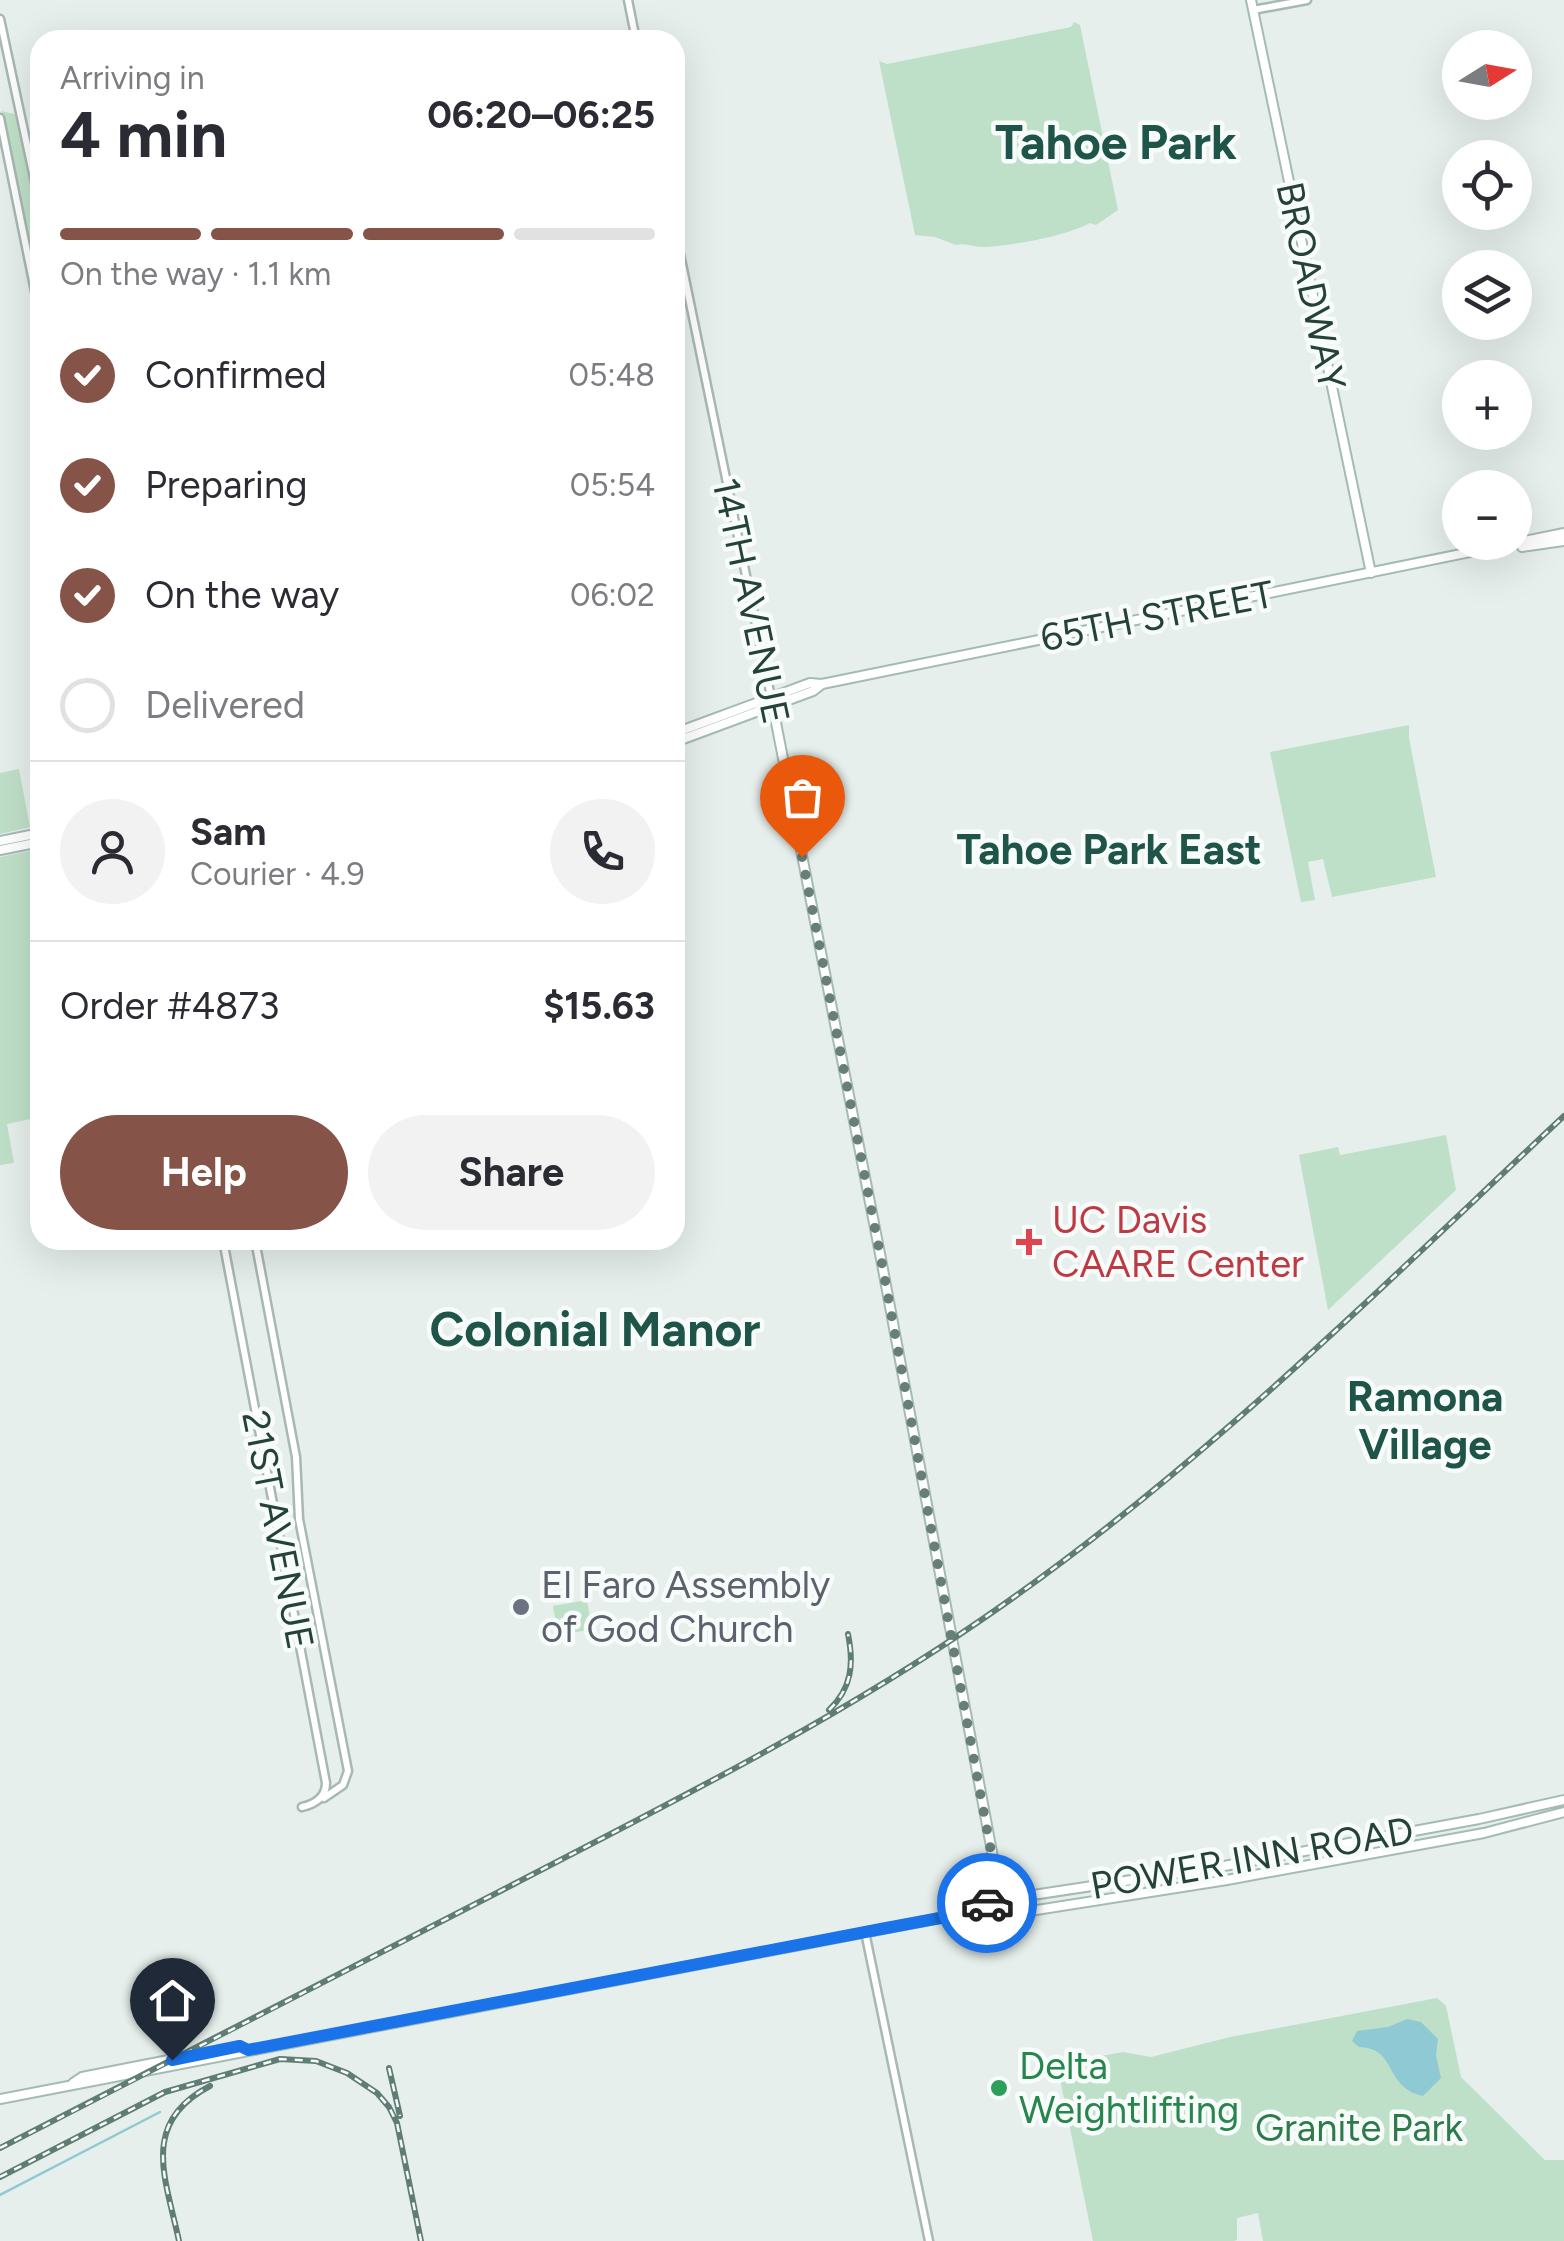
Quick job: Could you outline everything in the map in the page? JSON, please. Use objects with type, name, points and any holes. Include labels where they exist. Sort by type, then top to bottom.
[{"type":"main road","name":"BROADWAY","points":[[1252,5],[1371,573]]},
{"type":"main road","name":"65TH STREET","points":[[1532,540],[1564,533]]},
{"type":"main road","name":"65TH STREET","points":[[1532,545],[1564,541]]},
{"type":"main road","name":"65TH STREET","points":[[772,701],[810,683],[822,684],[1442,559]]},
{"type":"main road","points":[[685,730],[772,701]]},
{"type":"main road","points":[[685,738],[772,701]]},
{"type":"main road","name":"14TH AVENUE","points":[[772,701],[1004,1916]]},
{"type":"main road","points":[[0,841],[30,835]]},
{"type":"main road","points":[[0,850],[30,844]]},
{"type":"main road","name":"POWER INN ROAD","points":[[0,2099],[940,1918],[954,1910],[1000,1900],[1224,1866],[1564,1800]]},
{"type":"main road","name":"POWER INN ROAD","points":[[940,1918],[957,1922],[1004,1916],[1430,1843],[1510,1828],[1564,1812]]},
{"type":"street","points":[[628,0],[634,30]]},
{"type":"street","points":[[1252,5],[1307,0]]},
{"type":"street","points":[[0,19],[30,159]]},
{"type":"street","points":[[0,118],[30,266]]},
{"type":"street","name":"14TH AVENUE","points":[[685,279],[772,701]]},
{"type":"street","name":"21ST AVENUE","points":[[225,1250],[324,1769],[326,1788],[314,1804]]},
{"type":"street","name":"21ST AVENUE","points":[[258,1250],[296,1457],[299,1519],[347,1764],[346,1781]]},
{"type":"street","points":[[324,1769],[334,1782],[346,1781]]},
{"type":"street","points":[[302,1807],[314,1804],[346,1781]]},
{"type":"street","points":[[866,1932],[929,2241]]},
{"type":"green space","name":"Tahoe Park","points":[[1074,22],[1080,25],[1118,210],[1096,225],[1090,223],[1054,236],[998,246],[956,245],[915,235],[879,61],[887,64],[1071,27]]},
{"type":"green space","points":[[1,111],[15,114],[30,185],[30,255]]},
{"type":"green space","points":[[1409,725],[1436,877],[1332,897],[1323,859],[1308,862],[1315,900],[1301,902],[1270,752]]},
{"type":"green space","points":[[19,769],[30,827],[0,834],[0,773]]},
{"type":"green space","points":[[30,851],[30,1119],[7,1124],[14,1163],[0,1165],[0,857]]},
{"type":"green space","points":[[1446,1135],[1456,1190],[1328,1310],[1299,1155],[1338,1147],[1340,1155]]},
{"type":"green space","points":[[587,1600],[592,1629],[558,1636],[553,1606]]},
{"type":"green space","name":"Granite Park","points":[[1437,1998],[1446,2006],[1461,2077],[1545,2160],[1564,2160],[1564,2241],[1263,2241],[1258,2213],[1237,2218],[1234,2241],[1093,2241],[1057,2064],[1123,2052],[1151,2057],[1230,2037]]},
{"type":"water","points":[[1407,2019],[1421,2022],[1438,2039],[1436,2055],[1441,2078],[1423,2096],[1402,2085],[1380,2054],[1352,2041],[1357,2031],[1388,2027]]},
{"type":"waterway","points":[[0,2195],[160,2112]]},
{"type":"railway","points":[[0,2148],[694,1790],[928,1655],[1062,1562],[1211,1442],[1564,1116]]},
{"type":"railway","points":[[829,1710],[847,1684],[851,1655],[848,1634]]},
{"type":"railway","points":[[0,2177],[165,2092],[280,2059],[316,2061],[347,2073],[377,2093],[389,2107],[397,2123],[421,2241]]},
{"type":"railway","points":[[389,2068],[400,2116]]},
{"type":"railway","points":[[179,2241],[164,2174],[166,2135],[173,2117],[210,2086]]},
{"type":"way so far","points":[[802,857],[1000,1900],[987,1903]]},
{"type":"place","name":"UC Davis CAARE Center","points":[[1029,1242]]},
{"type":"place","name":"El Faro Assembly of God Church","points":[[521,1607]]},
{"type":"place","name":"Delta Weightlifting","points":[[999,2088]]},
{"type":"district","name":"Tahoe Park","points":[[1116,142]]},
{"type":"district","name":"Tahoe Park East","points":[[1109,849]]},
{"type":"district","name":"Colonial Manor","points":[[595,1329]]},
{"type":"district","name":"Ramona Village","points":[[1425,1420]]},
{"type":"route","points":[[172,2060],[240,2046],[248,2050],[940,1918],[954,1910],[987,1903]]}]
